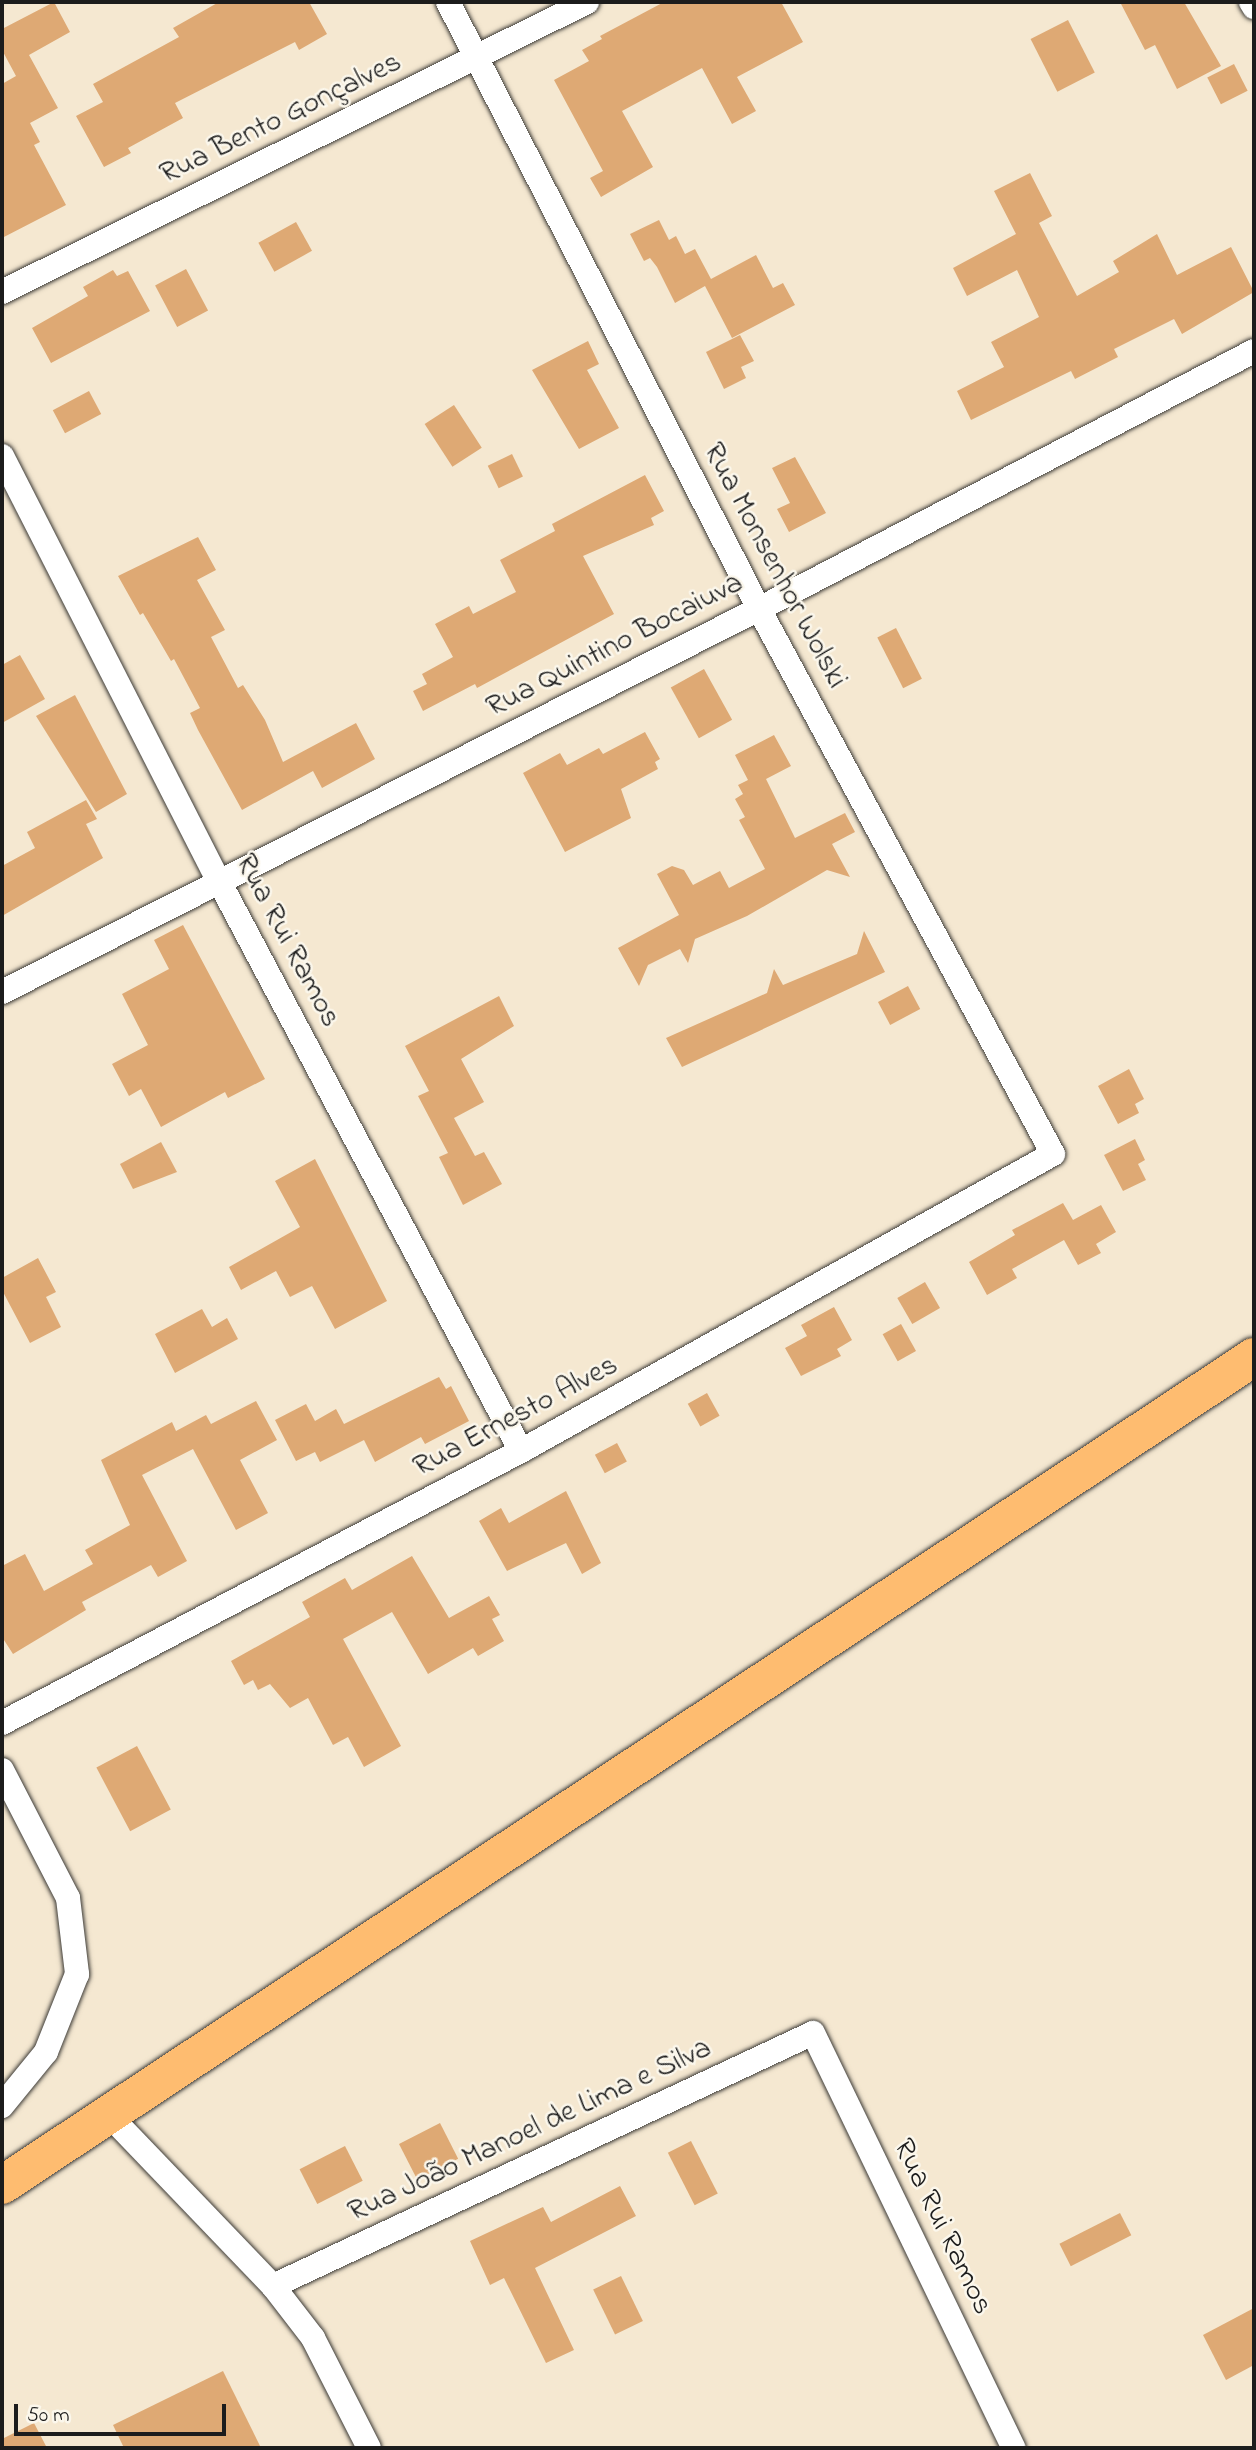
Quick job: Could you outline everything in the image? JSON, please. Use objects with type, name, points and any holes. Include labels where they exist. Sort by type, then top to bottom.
[{"type":"highway","points":[[2,2185],[1254,1357]]},
{"type":"street","name":"Rua Monsenhor Wolski","points":[[448,2],[759,609],[1054,1154]]},
{"type":"street","name":"Rua Bento Gonçalves","points":[[2,292],[587,2]]},
{"type":"street","points":[[1251,2],[1254,7]]},
{"type":"street","name":"Rua Quintino Bocaiuva","points":[[2,992],[759,609],[1254,351]]},
{"type":"street","name":"Rua Rui Ramos","points":[[2,457],[220,883],[521,1451]]},
{"type":"street","name":"Rua Ernesto Alves","points":[[2,1723],[521,1451],[1054,1154]]},
{"type":"street","points":[[2,1770],[68,1898],[78,1974],[46,2052],[2,2106]]},
{"type":"street","name":"Rua Rui Ramos","points":[[813,2033],[1014,2448]]},
{"type":"street","name":"Rua João Manoel de Lima e Silva","points":[[272,2286],[813,2033]]},
{"type":"street","points":[[109,2115],[272,2286],[313,2338],[369,2448]]},
{"type":"building","points":[[54,2],[70,32],[29,55],[58,108],[30,123],[40,142],[34,145],[66,205],[2,238],[2,84],[16,76],[2,50],[2,29]]},
{"type":"building","points":[[219,2],[309,2],[327,34],[299,50],[295,42],[175,103],[183,118],[128,148],[131,153],[104,167],[76,116],[103,102],[93,84],[179,37],[173,28]]},
{"type":"building","points":[[664,2],[781,2],[803,42],[737,77],[756,111],[732,124],[702,68],[622,111],[653,167],[601,197],[590,178],[603,171],[554,80],[589,61],[582,50],[602,39],[600,36]]},
{"type":"building","points":[[1120,2],[1184,2],[1221,66],[1177,89],[1155,45],[1145,50]]},
{"type":"building","points":[[1068,20],[1095,73],[1057,92],[1031,39]]},
{"type":"building","points":[[1234,64],[1248,91],[1221,104],[1207,78]]},
{"type":"building","points":[[1030,173],[1052,216],[1039,223],[1077,296],[1119,272],[1113,261],[1157,234],[1177,275],[1231,247],[1254,292],[1182,334],[1174,319],[1114,349],[1118,357],[1075,379],[1071,371],[971,420],[957,391],[1004,367],[991,342],[1039,317],[1017,270],[967,296],[953,268],[1016,234],[994,191]]},
{"type":"building","points":[[659,220],[669,240],[676,236],[685,254],[695,249],[711,279],[756,255],[773,288],[783,283],[795,305],[732,338],[705,286],[675,303],[657,267],[650,258],[644,261],[630,234]]},
{"type":"building","points":[[296,222],[312,251],[274,272],[258,243]]},
{"type":"building","points":[[186,269],[208,310],[177,327],[155,285]]},
{"type":"building","points":[[113,270],[117,276],[128,271],[150,311],[51,363],[32,328],[88,296],[83,287]]},
{"type":"building","points":[[740,335],[754,361],[741,367],[746,378],[724,389],[706,352]]},
{"type":"building","points":[[588,341],[599,364],[587,370],[619,428],[579,449],[532,370]]},
{"type":"building","points":[[89,391],[101,414],[65,433],[53,410]]},
{"type":"building","points":[[454,405],[482,448],[452,467],[425,424]]},
{"type":"building","points":[[512,454],[523,476],[499,488],[488,466]]},
{"type":"building","points":[[795,457],[826,513],[789,532],[777,509],[790,503],[772,468]]},
{"type":"building","points":[[645,475],[664,511],[651,518],[654,525],[583,556],[614,614],[477,688],[475,684],[423,711],[413,691],[427,684],[422,674],[453,657],[435,624],[469,606],[473,614],[516,592],[500,560],[555,531],[552,524]]},
{"type":"building","points":[[198,537],[216,570],[197,580],[225,630],[211,637],[238,688],[243,685],[265,720],[283,762],[356,723],[375,759],[322,788],[313,771],[242,810],[190,713],[200,708],[174,659],[171,661],[118,576]]},
{"type":"building","points":[[896,628],[922,679],[903,688],[877,638]]},
{"type":"building","points":[[20,655],[45,699],[2,723],[2,665]]},
{"type":"building","points":[[704,669],[732,720],[699,738],[671,687]]},
{"type":"building","points":[[75,695],[127,794],[96,812],[36,716]]},
{"type":"building","points":[[645,732],[660,759],[655,762],[658,769],[621,789],[631,818],[565,852],[523,773],[560,753],[567,765],[599,748],[603,754]]},
{"type":"building","points":[[774,735],[791,766],[766,779],[795,838],[845,813],[855,832],[832,844],[850,877],[827,870],[747,916],[695,939],[688,963],[680,949],[648,965],[639,986],[618,948],[679,915],[657,874],[672,866],[684,870],[693,885],[720,871],[729,888],[765,869],[739,820],[745,817],[735,799],[743,794],[738,785],[748,780],[735,755]]},
{"type":"building","points":[[86,800],[97,819],[86,824],[103,858],[2,916],[2,866],[35,848],[27,832]]},
{"type":"building","points":[[183,925],[265,1079],[228,1098],[225,1092],[161,1127],[141,1089],[129,1096],[112,1064],[148,1045],[122,994],[169,969],[154,940]]},
{"type":"building","points":[[864,931],[885,972],[682,1067],[666,1038],[767,993],[774,969],[783,985],[857,954]]},
{"type":"building","points":[[908,986],[920,1009],[890,1025],[878,1002]]},
{"type":"building","points":[[499,996],[514,1026],[461,1059],[484,1102],[454,1118],[475,1156],[484,1152],[502,1184],[463,1205],[439,1157],[448,1153],[418,1096],[429,1091],[405,1046]]},
{"type":"building","points":[[1129,1069],[1144,1099],[1135,1104],[1139,1113],[1118,1124],[1098,1086]]},
{"type":"building","points":[[1135,1139],[1145,1160],[1138,1164],[1146,1180],[1123,1191],[1104,1155]]},
{"type":"building","points":[[161,1142],[177,1172],[133,1189],[120,1164]]},
{"type":"building","points":[[315,1159],[387,1301],[335,1329],[312,1286],[290,1297],[276,1271],[241,1290],[229,1267],[300,1227],[275,1181]]},
{"type":"building","points":[[1063,1203],[1073,1220],[1101,1205],[1116,1232],[1096,1244],[1101,1253],[1078,1265],[1064,1240],[1012,1269],[1017,1278],[987,1295],[969,1262],[1015,1235],[1012,1230]]},
{"type":"building","points":[[38,1258],[56,1292],[46,1297],[61,1327],[30,1343],[2,1290],[2,1278]]},
{"type":"building","points":[[925,1282],[940,1308],[912,1324],[897,1298]]},
{"type":"building","points":[[834,1307],[852,1340],[837,1349],[841,1356],[801,1376],[785,1348],[807,1336],[801,1325]]},
{"type":"building","points":[[202,1309],[212,1327],[227,1318],[238,1339],[175,1373],[155,1334]]},
{"type":"building","points":[[901,1324],[916,1351],[898,1361],[883,1334]]},
{"type":"building","points":[[439,1377],[446,1389],[451,1386],[469,1421],[425,1444],[421,1437],[375,1462],[364,1440],[320,1462],[315,1452],[296,1461],[275,1420],[306,1404],[315,1421],[336,1409],[344,1424]]},
{"type":"building","points":[[707,1393],[720,1416],[700,1426],[688,1404]]},
{"type":"building","points":[[256,1401],[277,1440],[240,1460],[268,1513],[236,1530],[193,1449],[142,1475],[187,1561],[158,1577],[151,1565],[82,1602],[86,1610],[13,1654],[2,1637],[2,1566],[25,1554],[44,1591],[93,1564],[85,1550],[130,1525],[101,1460],[172,1422],[176,1431],[206,1415],[211,1424]]},
{"type":"building","points":[[617,1443],[627,1462],[605,1473],[595,1455]]},
{"type":"building","points":[[566,1491],[601,1563],[582,1574],[566,1543],[507,1571],[479,1521],[501,1508],[509,1523]]},
{"type":"building","points":[[412,1556],[449,1618],[489,1596],[500,1615],[492,1619],[504,1641],[478,1656],[473,1648],[428,1674],[392,1612],[343,1639],[401,1746],[364,1767],[348,1737],[333,1745],[308,1698],[290,1708],[270,1684],[258,1690],[253,1680],[244,1685],[231,1661],[310,1617],[302,1602],[345,1578],[352,1590]]},
{"type":"building","points":[[137,1746],[171,1810],[130,1831],[96,1768]]},
{"type":"building","points":[[440,2123],[458,2159],[417,2180],[399,2144]]},
{"type":"building","points":[[691,2141],[718,2194],[695,2205],[668,2153]]},
{"type":"building","points":[[345,2146],[363,2181],[317,2204],[300,2169]]},
{"type":"building","points":[[620,2186],[636,2216],[535,2268],[574,2350],[546,2363],[504,2278],[490,2285],[470,2241],[543,2207],[551,2222]]},
{"type":"building","points":[[1120,2213],[1131,2235],[1071,2266],[1059,2244]]},
{"type":"building","points":[[621,2276],[643,2321],[615,2335],[593,2290]]},
{"type":"building","points":[[1254,2308],[1254,2365],[1226,2380],[1203,2335]]},
{"type":"building","points":[[223,2371],[261,2448],[124,2448],[113,2425]]},
{"type":"building","points":[[34,2423],[47,2448],[2,2448],[2,2439]]}]
